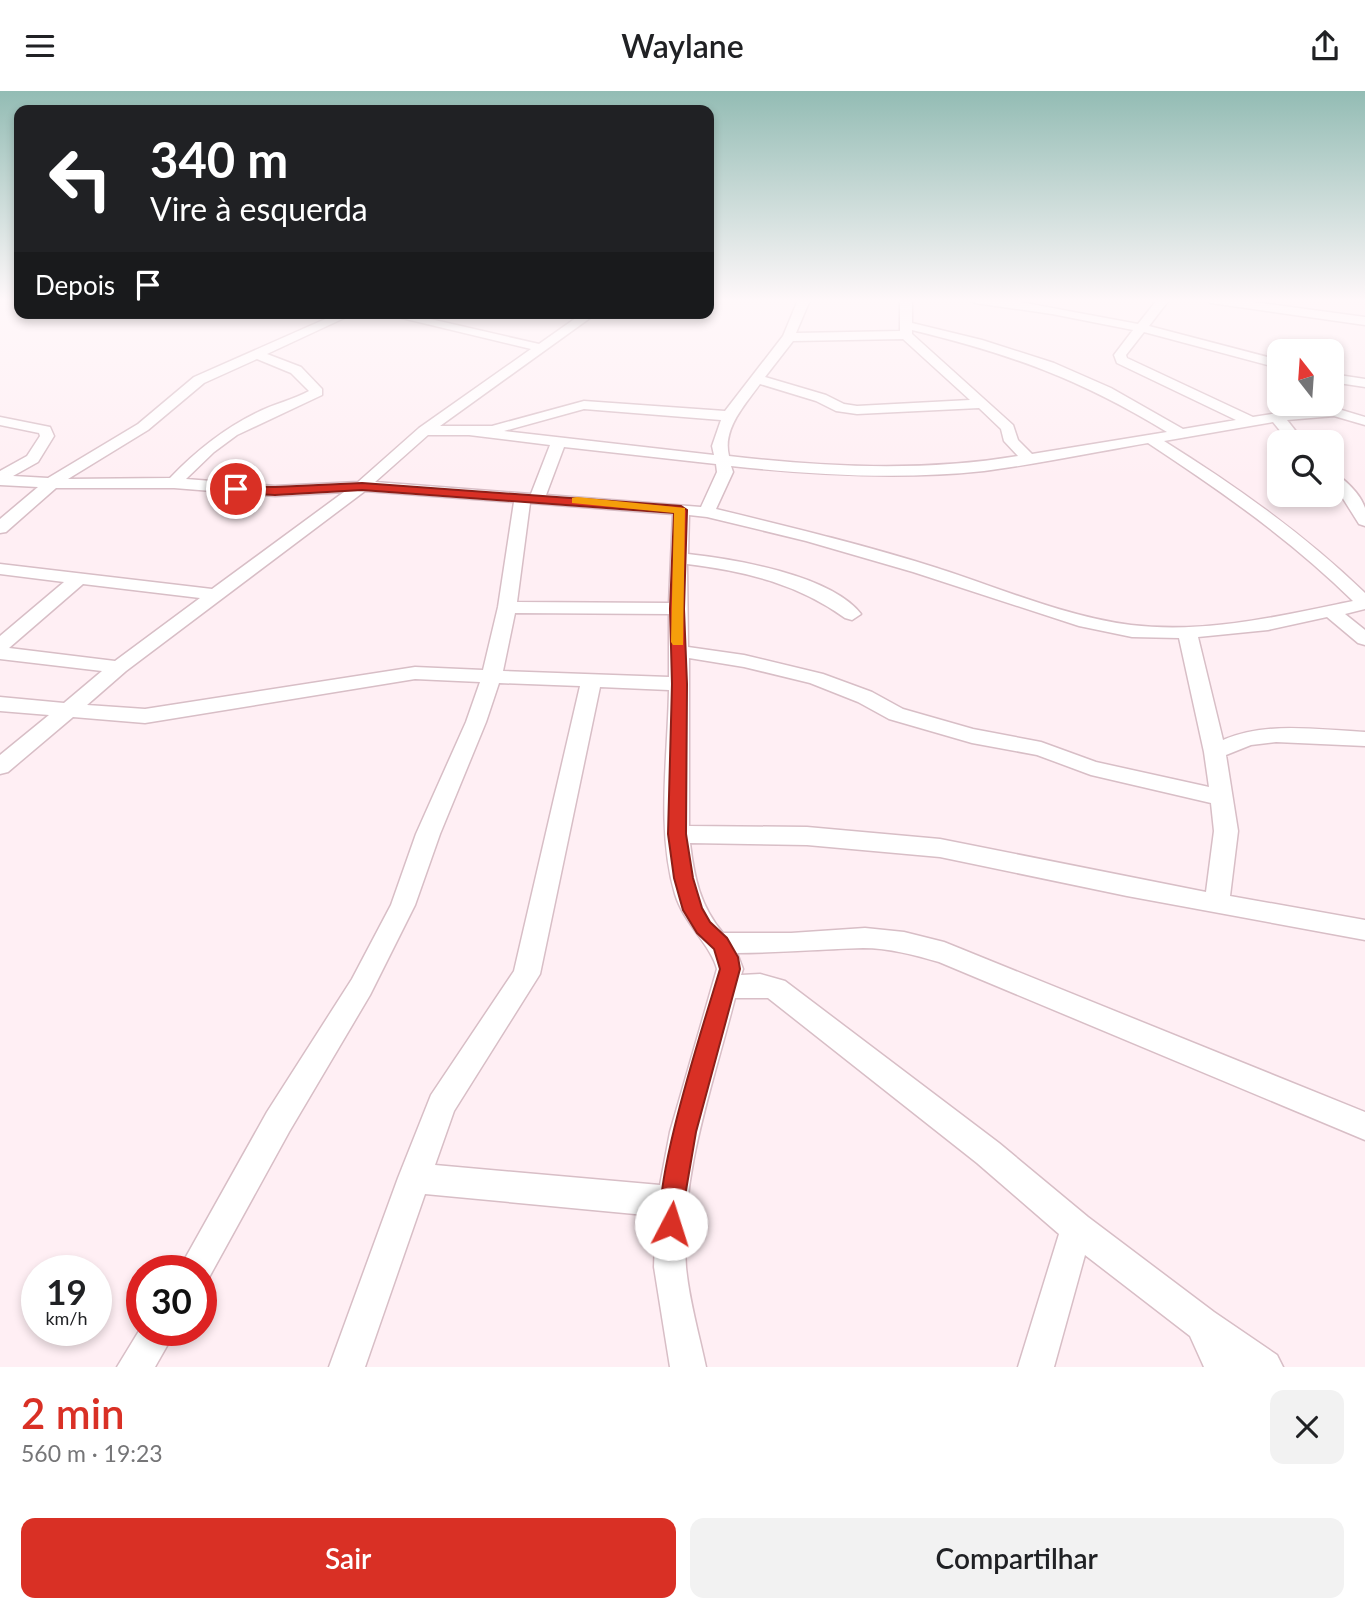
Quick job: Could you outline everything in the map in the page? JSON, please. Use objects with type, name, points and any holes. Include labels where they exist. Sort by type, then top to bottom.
[{"type":"street","points":[[0,528],[54,481],[143,427],[187,387],[243,360]]},
{"type":"street","points":[[174,483],[205,449],[218,439],[255,419],[317,392],[296,370],[271,360]]},
{"type":"street","points":[[0,767],[119,667],[362,486],[424,431],[526,360]]},
{"type":"street","points":[[707,512],[725,472],[719,446],[729,416],[772,360]]},
{"type":"street","points":[[936,360],[1008,428],[1011,441],[1029,459]]},
{"type":"street","points":[[1027,360],[1096,385],[1183,435]]},
{"type":"street","points":[[1122,360],[1253,423]]},
{"type":"street","points":[[757,379],[821,398],[841,408],[857,410],[981,404]]},
{"type":"street","points":[[1344,380],[1365,383]]},
{"type":"street","points":[[474,432],[528,422],[584,405],[729,416]]},
{"type":"street","points":[[424,431],[474,432],[807,469],[939,470],[1153,440],[1323,411],[1365,421]]},
{"type":"street","points":[[1278,419],[1287,430]]},
{"type":"street","points":[[0,421],[45,430],[47,436],[33,459],[0,479]]},
{"type":"street","points":[[1153,440],[1242,497],[1282,527],[1322,560],[1365,604]]},
{"type":"street","points":[[203,1255],[278,1122],[361,986],[403,905],[428,834],[476,722],[492,675],[530,497],[558,443]]},
{"type":"street","points":[[0,479],[89,485],[174,483],[275,491],[362,486],[707,512],[811,537],[907,564],[1086,622],[1132,631],[1187,633],[1268,624],[1365,604]]},
{"type":"street","points":[[1344,489],[1365,521]]},
{"type":"street","points":[[681,510],[677,609],[680,684],[677,834],[683,878],[693,910],[704,927],[720,943],[728,957],[730,969],[685,1132],[672,1202],[670,1267],[688,1367]]},
{"type":"street","points":[[678,558],[771,573],[837,601],[852,614]]},
{"type":"street","points":[[0,569],[217,595]]},
{"type":"street","points":[[0,646],[77,580]]},
{"type":"street","points":[[507,607],[677,609]]},
{"type":"street","points":[[1332,612],[1365,639]]},
{"type":"street","points":[[1187,633],[1215,752],[1226,831],[1217,903]]},
{"type":"street","points":[[447,673],[498,647]]},
{"type":"street","points":[[678,651],[744,661],[816,678],[854,692],[896,714],[972,736],[1041,749],[1091,768],[1220,797]]},
{"type":"street","points":[[0,653],[119,667]]},
{"type":"street","points":[[0,704],[145,716],[405,674],[447,673],[591,682],[680,684]]},
{"type":"street","points":[[347,1367],[441,1105],[527,974],[591,682]]},
{"type":"street","points":[[1209,723],[1247,738]]},
{"type":"street","points":[[1215,752],[1247,738],[1299,734],[1365,739]]},
{"type":"street","points":[[677,834],[807,836],[940,848],[1127,887],[1365,930]]},
{"type":"street","points":[[720,943],[790,943],[865,937],[904,942],[944,953],[1365,1126]]},
{"type":"street","points":[[725,988],[760,985],[776,989],[988,1153],[1077,1228],[1202,1324],[1265,1367]]},
{"type":"street","points":[[414,1178],[672,1202]]},
{"type":"street","points":[[1036,1367],[1077,1228]]},
{"type":"street","points":[[1202,1324],[1222,1367]]},
{"type":"street","points":[[135,1367],[149,1346]]},
{"type":"slow traffic","points":[[577,501],[681,510],[678,642]]},
{"type":"route","points":[[236,489],[275,491],[362,486],[681,510],[677,609],[680,684],[677,834],[683,878],[693,910],[704,927],[720,943],[728,957],[730,969],[685,1132],[672,1202],[671,1224]]}]
